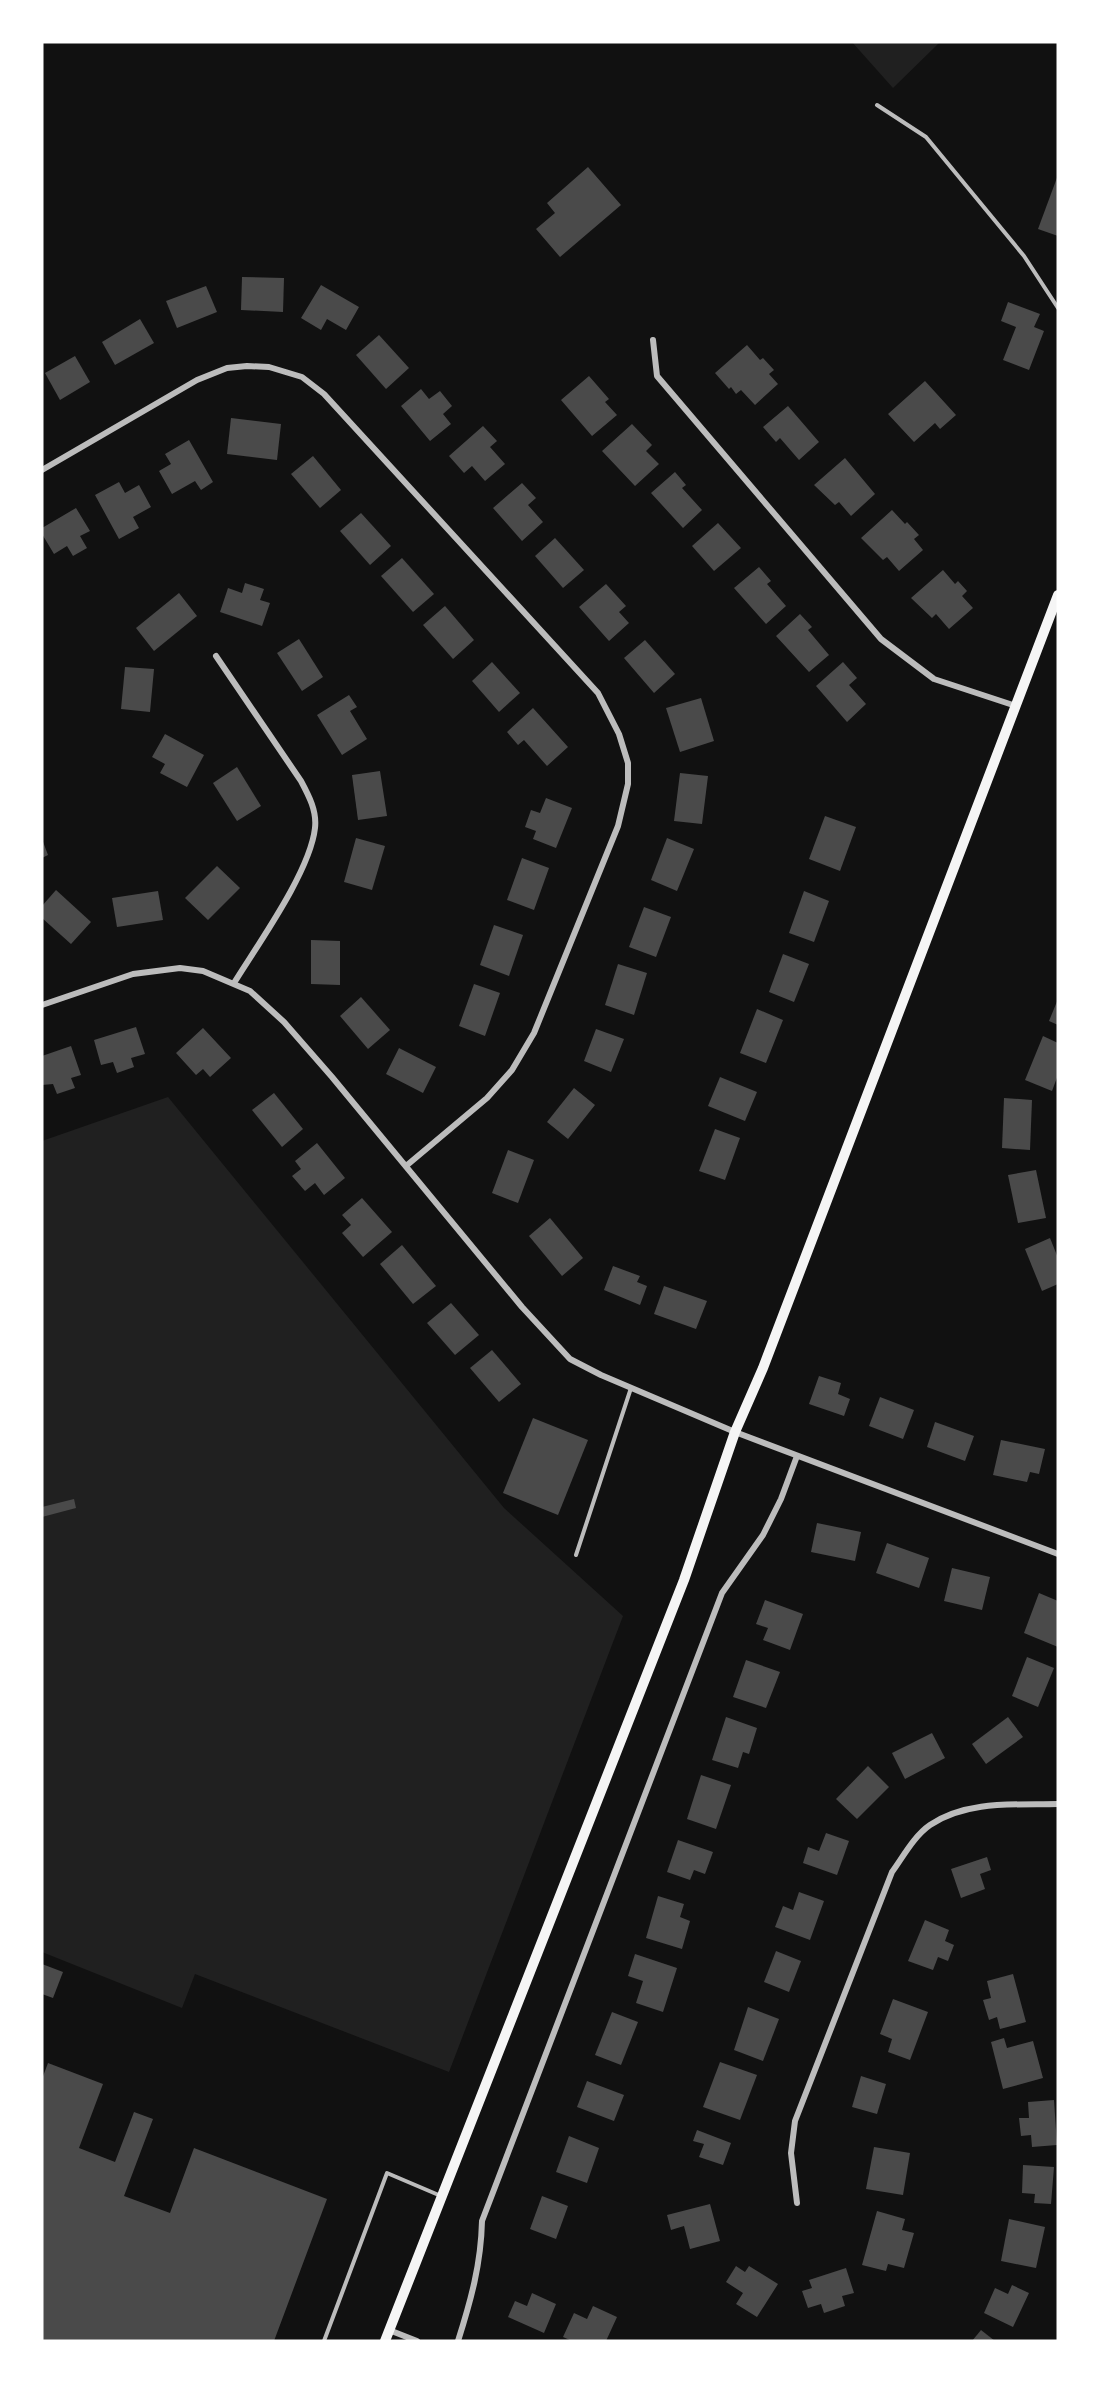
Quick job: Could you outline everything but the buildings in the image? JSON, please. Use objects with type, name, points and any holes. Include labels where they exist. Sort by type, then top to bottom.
[{"type":"main road","points":[[385,2341],[684,1580],[735,1432],[764,1368],[1058,595]]},
{"type":"street","points":[[653,340],[657,376],[881,639],[934,679],[1016,706]]},
{"type":"street","points":[[42,470],[196,380],[227,368],[269,367],[302,377],[324,394],[598,693],[614,724],[628,763],[628,784],[618,826],[534,1033],[512,1070],[487,1098],[406,1166]]},
{"type":"street","points":[[216,656],[301,781],[311,800],[315,815],[315,829],[309,851],[290,891],[234,983]]},
{"type":"street","points":[[42,1005],[133,974],[180,968],[203,971],[250,991],[284,1022],[332,1077],[522,1308],[570,1359],[631,1388],[735,1432],[1058,1554]]},
{"type":"street","points":[[458,2341],[471,2299],[481,2253],[482,2221],[498,2177],[722,1593],[763,1535],[781,1498],[797,1456]]},
{"type":"street","points":[[797,2203],[791,2153],[795,2121],[892,1872],[913,1842],[929,1826],[958,1811],[984,1806],[1058,1804]]},
{"type":"street","points":[[389,2330],[417,2341]]},
{"type":"lane","points":[[877,105],[926,137],[1024,256],[1058,308]]},
{"type":"lane","points":[[576,1555],[631,1388]]},
{"type":"lane","points":[[324,2341],[387,2173],[442,2196]]},
{"type":"shaded area","points":[[852,42],[940,42],[893,88]]},
{"type":"shaded area","points":[[168,1097],[504,1508],[623,1616],[449,2072],[195,1974],[182,2008],[42,1952],[42,1141]]}]
